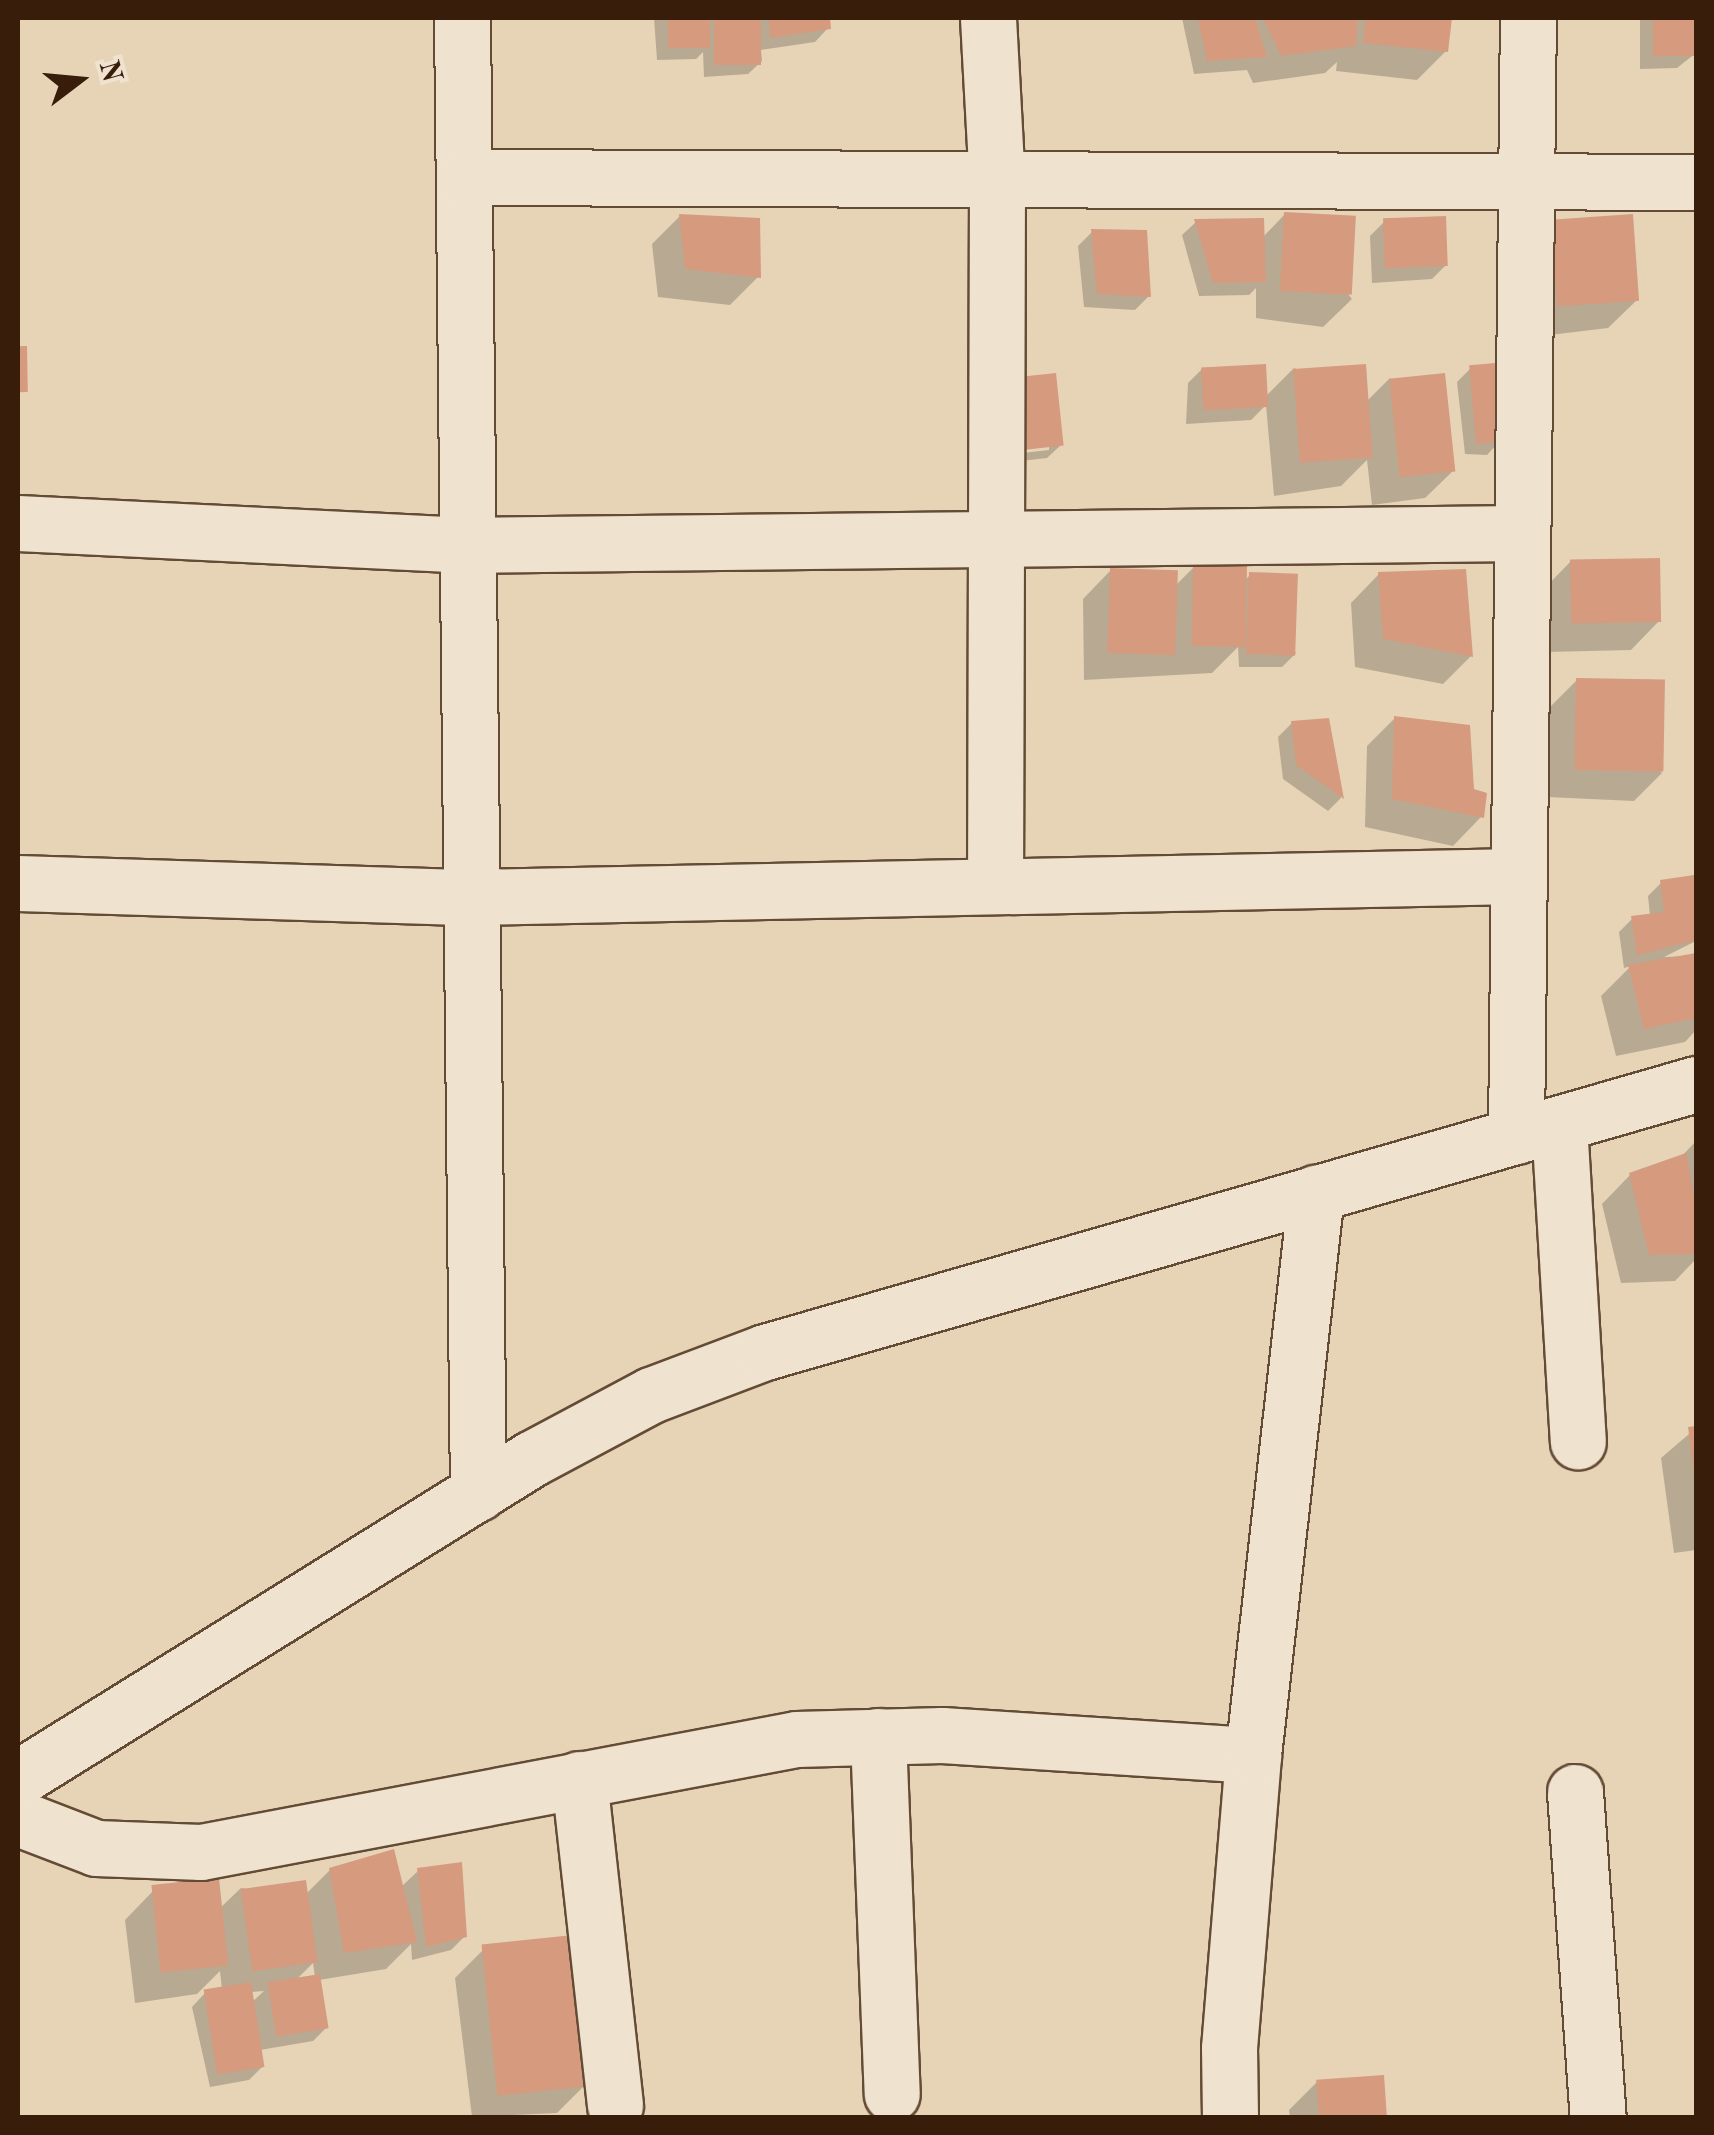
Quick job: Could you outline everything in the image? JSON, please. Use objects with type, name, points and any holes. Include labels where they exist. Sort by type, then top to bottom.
[{"type":"street","points":[[462,18],[478,1493]]},
{"type":"street","points":[[988,18],[996,182],[995,884]]},
{"type":"street","points":[[1528,18],[1518,876],[1537,1130],[1578,1441]]},
{"type":"street","points":[[464,177],[1524,186],[1696,182]]},
{"type":"street","points":[[18,523],[465,545],[1522,533]]},
{"type":"street","points":[[18,884],[470,897],[1518,876]]},
{"type":"street","points":[[18,1778],[478,1493],[652,1395],[765,1352],[1696,1084]]},
{"type":"street","points":[[1230,2118],[1229,2048],[1253,1755],[1316,1194]]},
{"type":"street","points":[[18,1818],[96,1848],[200,1852],[796,1739],[878,1736],[1253,1755]]},
{"type":"street","points":[[878,1736],[892,2094]]},
{"type":"street","points":[[580,1778],[615,2104]]},
{"type":"street","points":[[1574,1792],[1598,2118]]},
{"type":"building","points":[[668,18],[710,18],[710,48],[668,48]]},
{"type":"building","points":[[714,18],[761,18],[761,65],[714,65]]},
{"type":"building","points":[[769,18],[830,18],[831,29],[770,38]]},
{"type":"building","points":[[1198,18],[1255,18],[1267,57],[1207,61]]},
{"type":"building","points":[[1263,18],[1358,18],[1356,46],[1281,56]]},
{"type":"building","points":[[1366,18],[1452,18],[1448,52],[1363,43]]},
{"type":"building","points":[[1653,18],[1696,18],[1696,56],[1653,56]]},
{"type":"building","points":[[1284,212],[1356,216],[1352,295],[1280,291]]},
{"type":"building","points":[[679,214],[760,218],[761,278],[685,269]]},
{"type":"building","points":[[1633,214],[1639,301],[1557,307],[1551,220]]},
{"type":"building","points":[[1446,216],[1448,266],[1385,268],[1383,218]]},
{"type":"building","points":[[1264,218],[1266,282],[1213,283],[1194,219]]},
{"type":"building","points":[[1091,229],[1147,230],[1151,297],[1097,294]]},
{"type":"building","points":[[18,346],[27,346],[28,392],[19,392]]},
{"type":"building","points":[[1496,363],[1503,442],[1476,444],[1469,365]]},
{"type":"building","points":[[1266,364],[1268,407],[1203,410],[1201,367]]},
{"type":"building","points":[[1366,364],[1373,458],[1300,463],[1293,369]]},
{"type":"building","points":[[1056,373],[1064,446],[1023,450],[1015,377]]},
{"type":"building","points":[[1445,373],[1455,471],[1400,477],[1389,379]]},
{"type":"building","points":[[1660,558],[1661,622],[1571,624],[1570,560]]},
{"type":"building","points":[[1193,565],[1247,566],[1246,647],[1192,646]]},
{"type":"building","points":[[1110,568],[1178,570],[1175,655],[1107,653]]},
{"type":"building","points":[[1466,569],[1473,657],[1383,639],[1378,572]]},
{"type":"building","points":[[1249,572],[1298,574],[1295,656],[1246,654]]},
{"type":"building","points":[[1576,678],[1665,680],[1663,772],[1574,770]]},
{"type":"building","points":[[1394,716],[1470,725],[1474,789],[1487,793],[1484,818],[1392,799]]},
{"type":"building","points":[[1329,718],[1344,799],[1296,765],[1291,721]]},
{"type":"building","points":[[1694,875],[1696,940],[1637,955],[1631,916],[1664,912],[1660,880]]},
{"type":"building","points":[[1696,953],[1696,1018],[1644,1029],[1628,965]]},
{"type":"building","points":[[1686,1153],[1696,1207],[1696,1254],[1649,1255],[1629,1173]]},
{"type":"building","points":[[1696,1426],[1696,1472],[1694,1472],[1688,1427]]},
{"type":"building","points":[[394,1849],[417,1942],[344,1953],[329,1868]]},
{"type":"building","points":[[462,1862],[467,1937],[426,1947],[417,1868]]},
{"type":"building","points":[[219,1878],[228,1966],[161,1973],[151,1885]]},
{"type":"building","points":[[306,1880],[318,1962],[252,1971],[241,1889]]},
{"type":"building","points":[[573,1935],[589,2086],[497,2096],[482,1945]]},
{"type":"building","points":[[320,1974],[329,2028],[276,2037],[268,1982]]},
{"type":"building","points":[[251,1982],[264,2067],[217,2074],[204,1990]]},
{"type":"building","points":[[1384,2075],[1387,2118],[1319,2118],[1316,2080]]}]
